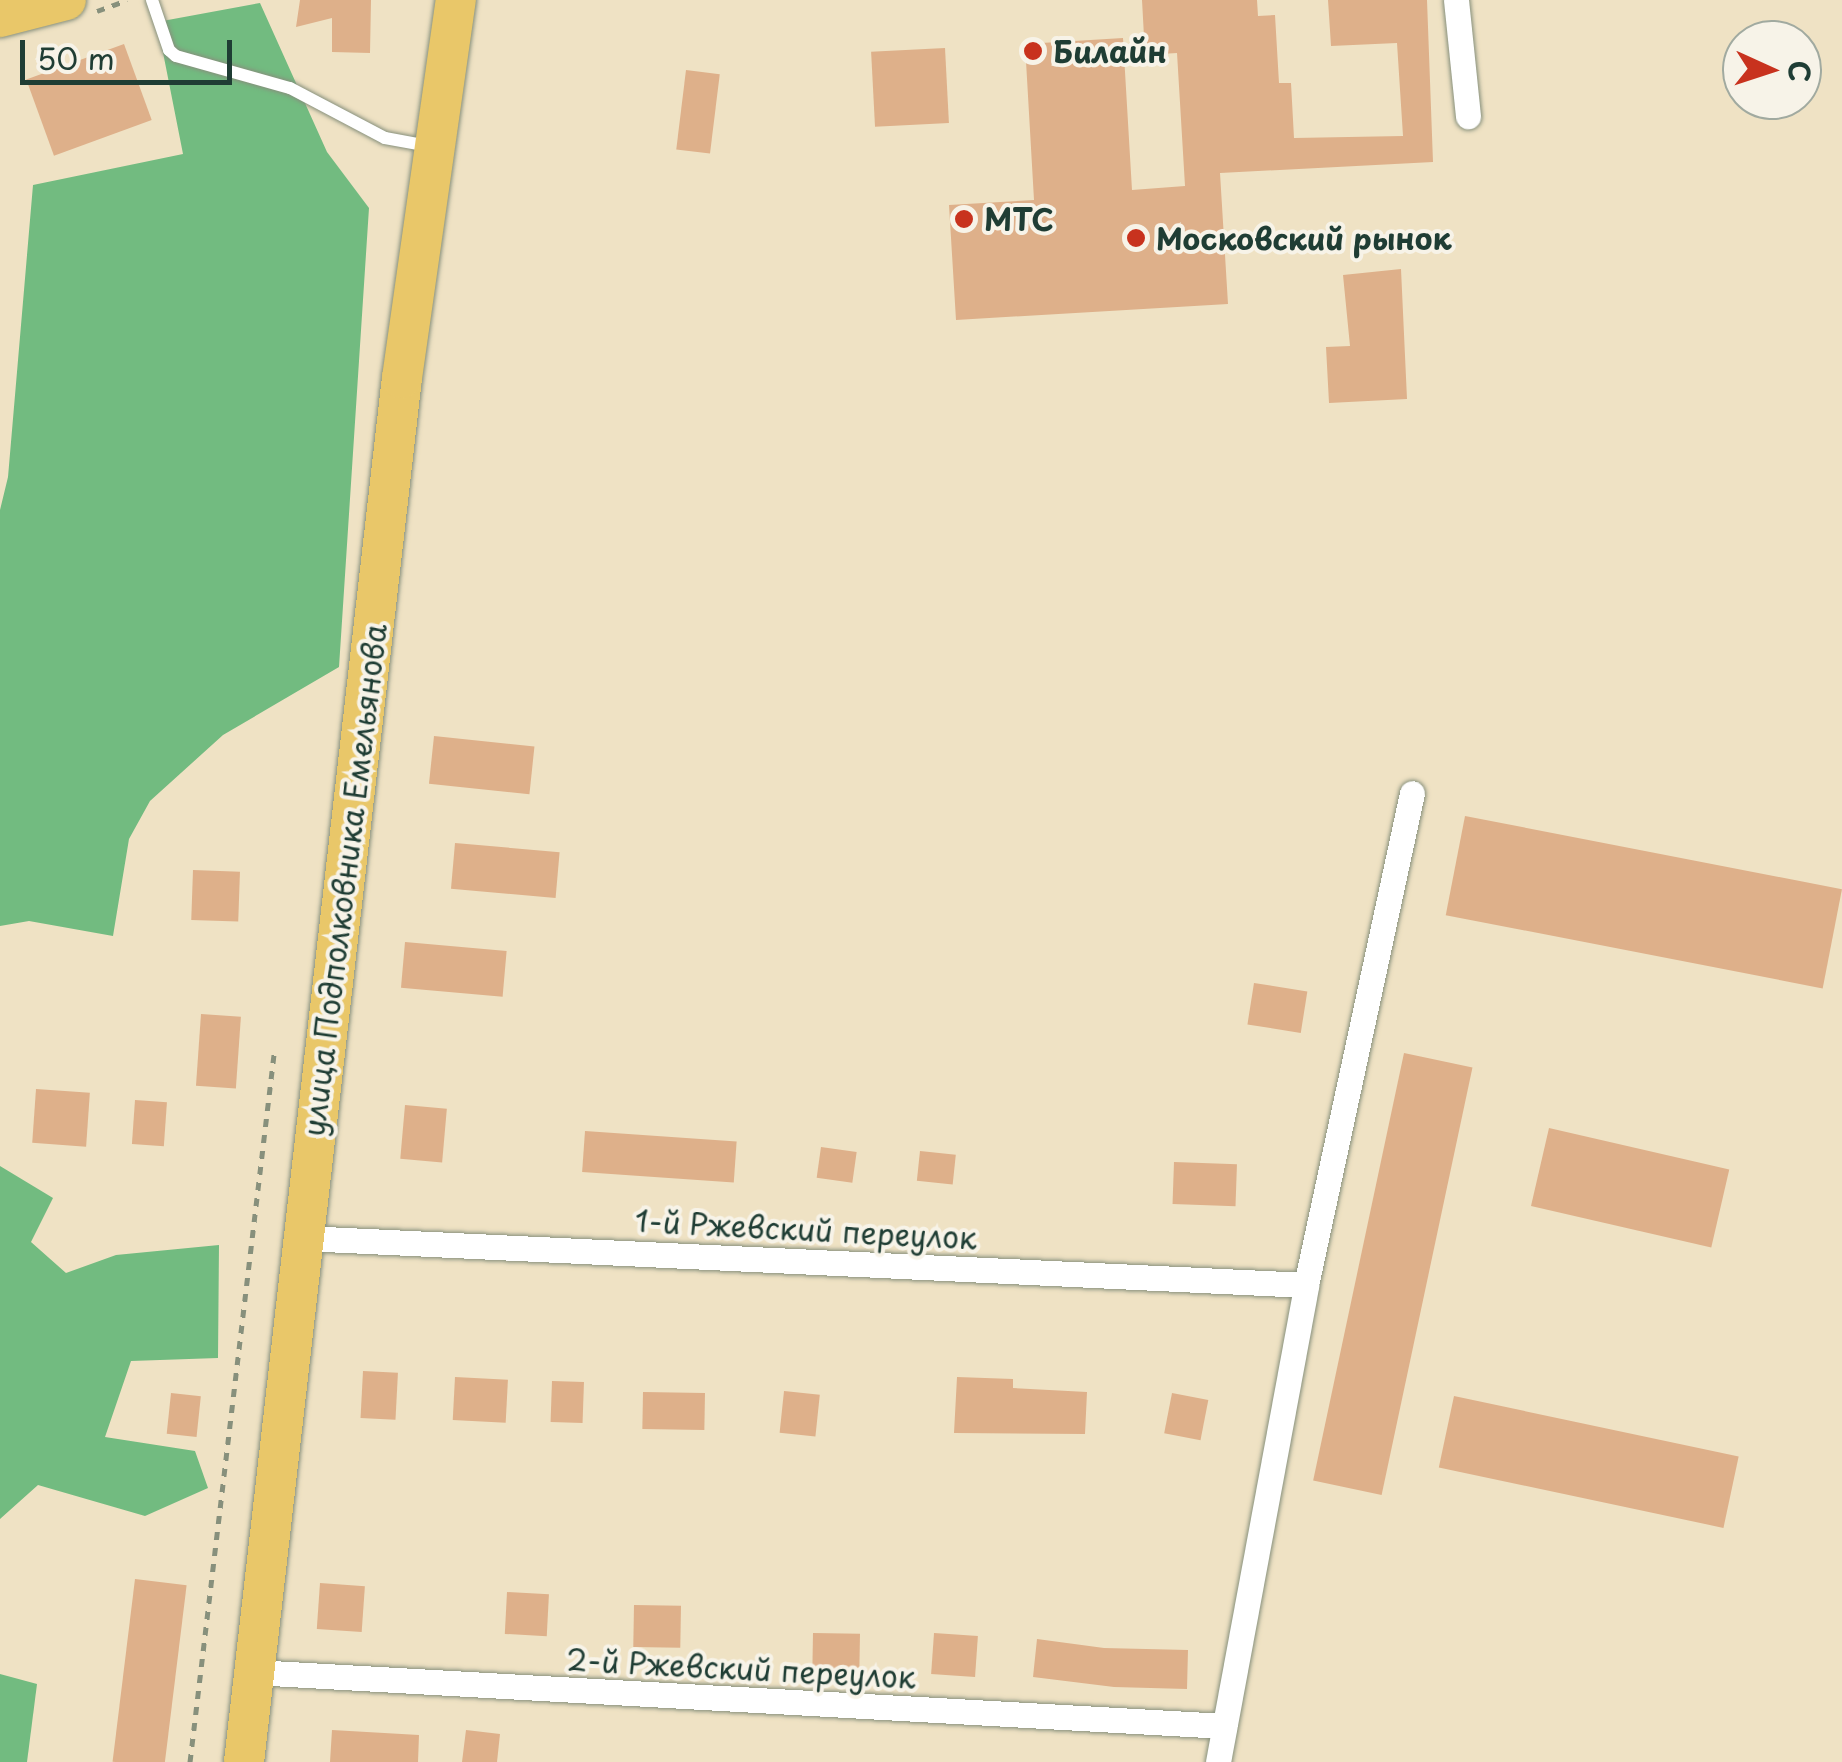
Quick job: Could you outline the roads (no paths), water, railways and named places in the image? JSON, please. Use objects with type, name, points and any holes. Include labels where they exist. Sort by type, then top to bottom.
[{"type":"main road","points":[[0,17],[66,0]]},
{"type":"main road","name":"улица Подполковника Емельянова","points":[[244,1762],[402,378],[456,0]]},
{"type":"street","points":[[1456,0],[1468,116]]},
{"type":"street","points":[[1218,1762],[1306,1285],[1412,792]]},
{"type":"street","name":"1-й Ржевский переулок","points":[[303,1238],[1306,1285]]},
{"type":"street","name":"2-й Ржевский переулок","points":[[253,1672],[1225,1726]]},
{"type":"lane","points":[[152,0],[168,50],[176,56],[290,88],[385,138],[435,148]]},
{"type":"place","name":"Билайн","points":[[1033,51]]},
{"type":"place","name":"МТС","points":[[964,219]]},
{"type":"place","name":"Московский рынок","points":[[1136,238]]}]
